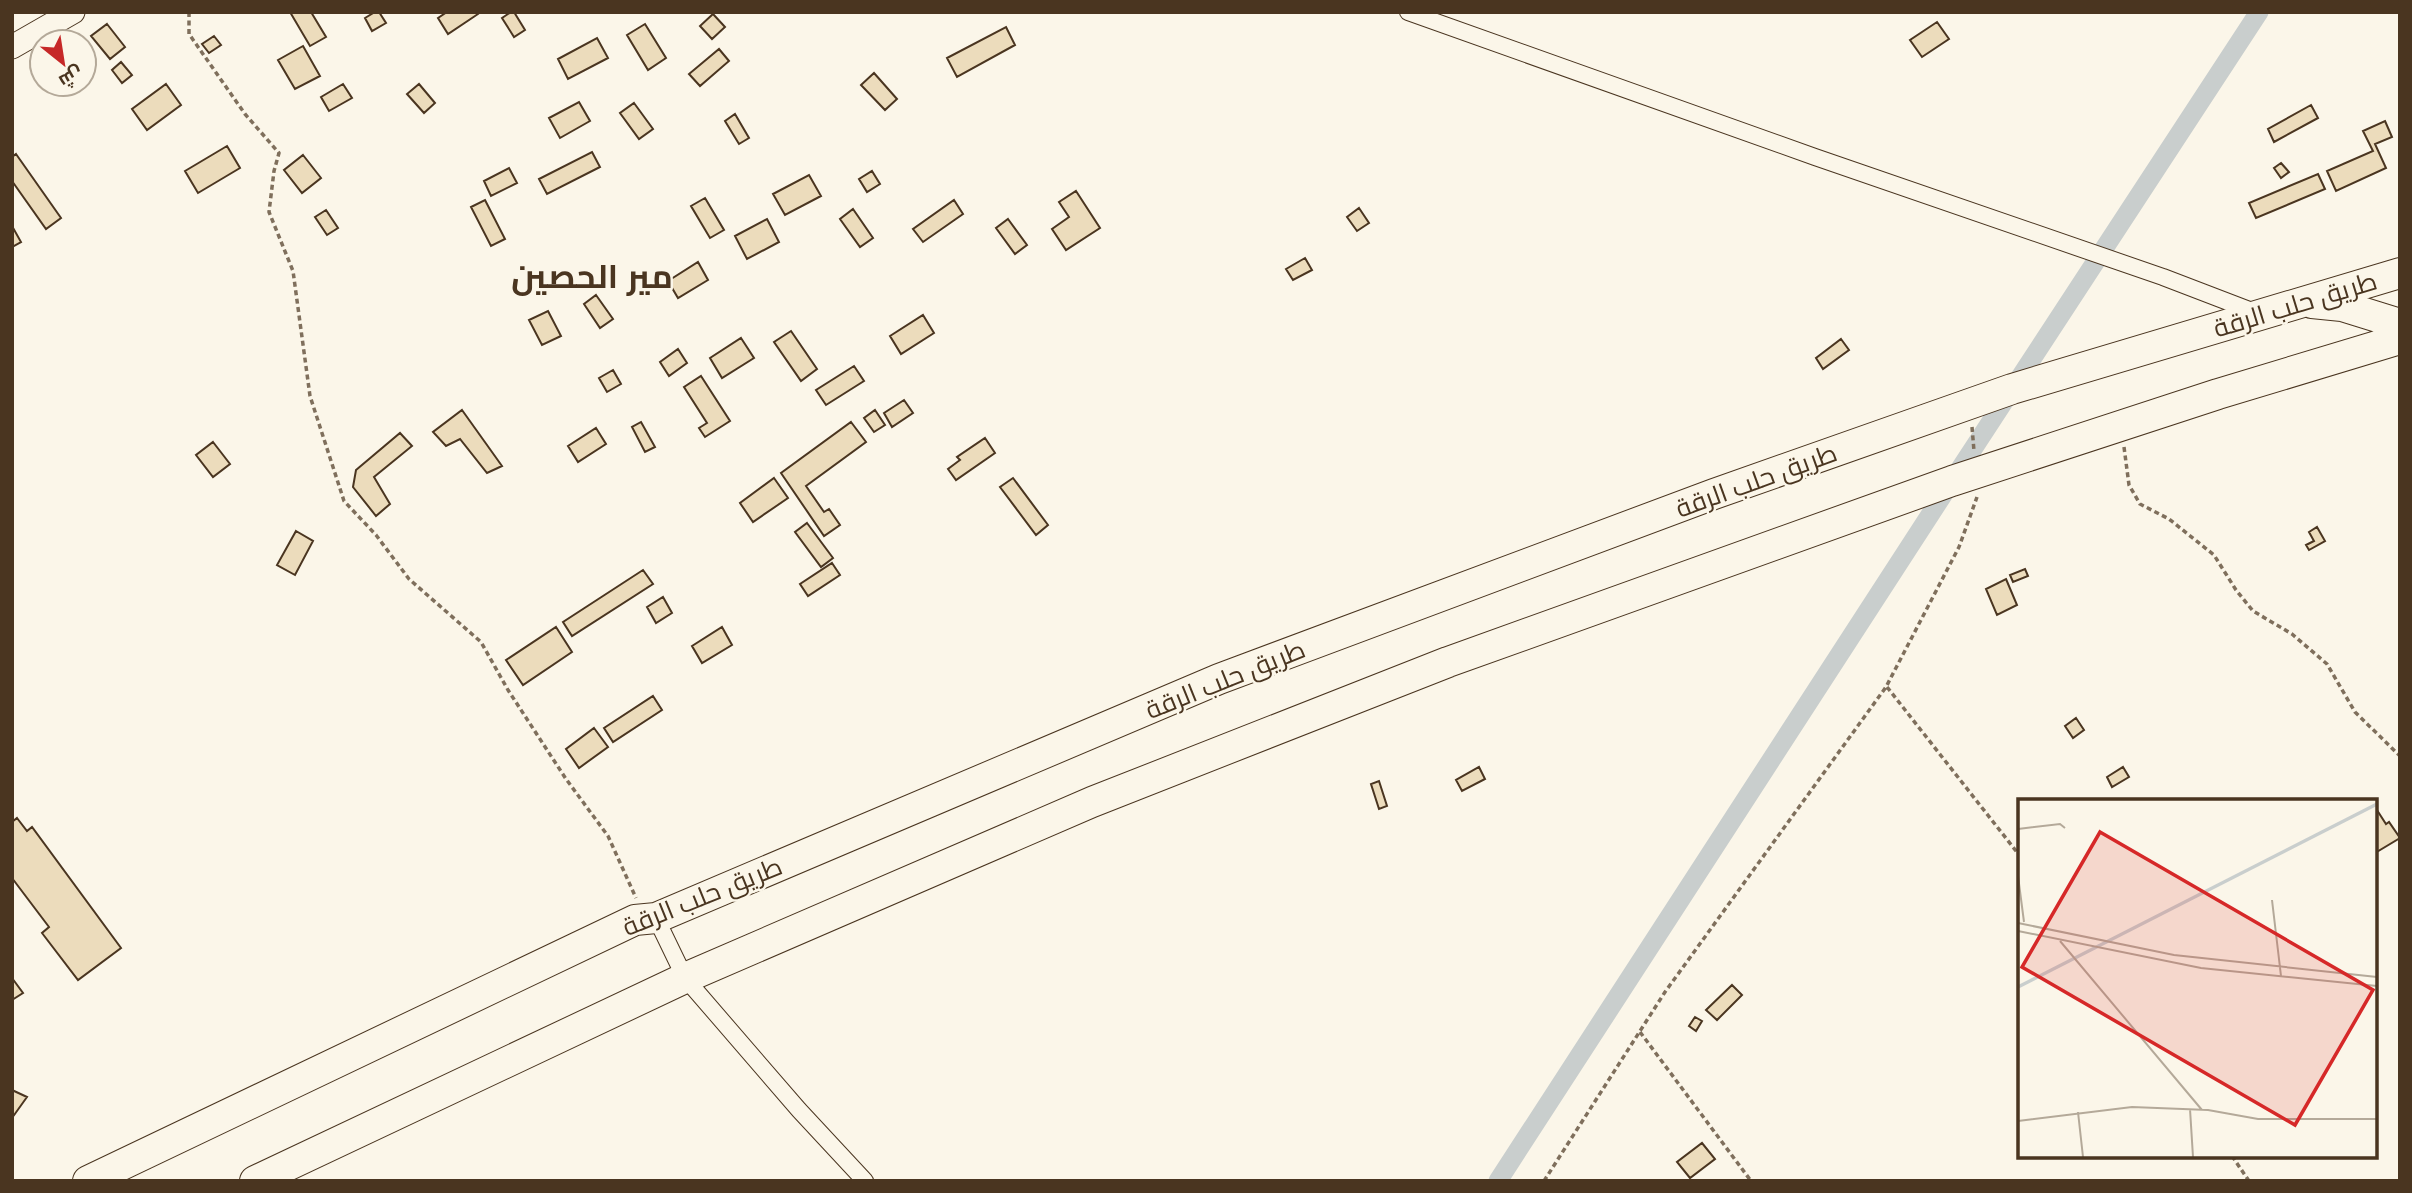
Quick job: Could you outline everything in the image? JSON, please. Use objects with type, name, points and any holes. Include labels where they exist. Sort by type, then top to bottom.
[{"type":"highway","name":"طريق حلب الرقة","points":[[88,1181],[635,920],[651,919],[1219,679],[1714,494],[1970,404],[2400,273]]},
{"type":"highway","points":[[2301,302],[2342,306],[2400,324]]},
{"type":"highway","points":[[255,1181],[685,978],[1092,802],[1448,662],[1976,472],[2400,340]]},
{"type":"street","points":[[12,47],[73,12]]},
{"type":"street","points":[[1408,12],[1802,153],[2163,276],[2261,314]]},
{"type":"street","points":[[651,919],[685,978],[799,1110],[865,1181]]},
{"type":"path","points":[[190,12],[189,34],[245,114],[279,153],[269,212],[293,271],[310,396],[344,501],[376,535],[409,579],[481,642],[508,690],[566,779],[608,836],[651,919]]},
{"type":"path","points":[[1544,1181],[1673,981],[1886,687],[1959,547],[1977,497],[1970,404]]},
{"type":"path","points":[[2124,424],[2124,455],[2129,485],[2140,504],[2169,519],[2214,555],[2253,611],[2292,634],[2327,664],[2355,712],[2400,756]]},
{"type":"path","points":[[1886,687],[2018,853]]},
{"type":"path","points":[[1640,1032],[1751,1181]]},
{"type":"path","points":[[2233,1158],[2249,1181]]},
{"type":"building","points":[[290,12],[311,12],[326,37],[310,46]]},
{"type":"building","points":[[379,12],[386,23],[372,31],[365,18]]},
{"type":"building","points":[[447,12],[478,14],[448,34],[438,18]]},
{"type":"building","points":[[514,12],[525,30],[514,37],[502,18]]},
{"type":"building","points":[[713,14],[725,27],[712,39],[700,26]]},
{"type":"building","points":[[1937,22],[1949,39],[1922,57],[1910,40]]},
{"type":"building","points":[[107,24],[125,47],[110,59],[98,44],[98,31]]},
{"type":"building","points":[[645,24],[666,58],[648,70],[627,35]]},
{"type":"building","points":[[1006,27],[1015,45],[957,77],[947,58]]},
{"type":"building","points":[[214,36],[221,45],[209,53],[202,44]]},
{"type":"building","points":[[597,38],[608,58],[568,79],[558,59]]},
{"type":"building","points":[[303,46],[320,76],[295,89],[278,60]]},
{"type":"building","points":[[719,49],[729,61],[700,86],[689,74]]},
{"type":"building","points":[[121,62],[132,75],[122,83],[112,70]]},
{"type":"building","points":[[874,73],[897,99],[885,110],[861,85]]},
{"type":"building","points":[[166,84],[181,105],[147,130],[132,109]]},
{"type":"building","points":[[343,84],[352,98],[329,111],[321,97]]},
{"type":"building","points":[[419,84],[435,103],[424,113],[407,94]]},
{"type":"building","points":[[579,102],[590,121],[560,138],[549,118]]},
{"type":"building","points":[[634,103],[653,129],[639,139],[620,113]]},
{"type":"building","points":[[2311,105],[2318,118],[2274,142],[2268,129]]},
{"type":"building","points":[[735,114],[749,138],[739,144],[725,121]]},
{"type":"building","points":[[2385,121],[2392,137],[2375,144],[2386,168],[2336,191],[2327,171],[2373,151],[2363,131]]},
{"type":"building","points":[[227,146],[240,168],[198,193],[185,171]]},
{"type":"building","points":[[592,152],[600,167],[547,194],[539,179]]},
{"type":"building","points":[[16,154],[61,218],[46,229],[12,181],[12,157]]},
{"type":"building","points":[[303,155],[321,178],[302,193],[284,170]]},
{"type":"building","points":[[2281,163],[2289,172],[2281,178],[2274,168]]},
{"type":"building","points":[[509,168],[517,183],[491,196],[484,181]]},
{"type":"building","points":[[872,171],[880,184],[867,192],[859,179]]},
{"type":"building","points":[[2318,174],[2325,189],[2256,218],[2249,203]]},
{"type":"building","points":[[809,175],[821,196],[785,215],[773,194]]},
{"type":"building","points":[[1076,191],[1100,228],[1066,250],[1052,229],[1069,217],[1059,202]]},
{"type":"building","points":[[705,198],[724,230],[710,238],[691,206]]},
{"type":"building","points":[[485,200],[505,239],[491,246],[471,207]]},
{"type":"building","points":[[954,200],[963,214],[923,242],[913,229]]},
{"type":"building","points":[[1359,208],[1369,223],[1357,231],[1347,217]]},
{"type":"building","points":[[853,209],[873,238],[860,247],[840,219]]},
{"type":"building","points":[[326,210],[338,228],[327,235],[315,217]]},
{"type":"building","points":[[767,219],[779,242],[747,259],[735,236]]},
{"type":"building","points":[[1008,219],[1027,245],[1015,254],[996,228]]},
{"type":"building","points":[[12,226],[21,242],[12,247]]},
{"type":"building","points":[[1305,258],[1312,270],[1293,280],[1286,269]]},
{"type":"building","points":[[698,262],[708,280],[678,298],[668,281]]},
{"type":"building","points":[[596,295],[613,319],[600,328],[584,304]]},
{"type":"building","points":[[548,311],[561,336],[542,345],[529,320]]},
{"type":"building","points":[[923,315],[934,333],[901,354],[890,336]]},
{"type":"building","points":[[791,331],[817,369],[801,381],[774,342]]},
{"type":"building","points":[[741,338],[754,358],[722,378],[710,358]]},
{"type":"building","points":[[1841,339],[1849,350],[1823,369],[1816,358]]},
{"type":"building","points":[[678,349],[687,363],[669,376],[660,362]]},
{"type":"building","points":[[854,366],[864,381],[826,405],[816,390]]},
{"type":"building","points":[[613,370],[621,384],[607,392],[599,378]]},
{"type":"building","points":[[701,376],[730,421],[705,437],[699,428],[707,423],[684,387]]},
{"type":"building","points":[[904,400],[913,413],[892,427],[884,413]]},
{"type":"building","points":[[462,410],[502,466],[487,473],[460,439],[446,446],[433,432]]},
{"type":"building","points":[[875,410],[885,425],[874,432],[864,418]]},
{"type":"building","points":[[641,422],[655,447],[645,452],[632,427]]},
{"type":"building","points":[[851,422],[866,442],[806,486],[824,512],[829,509],[840,525],[824,536],[781,473]]},
{"type":"building","points":[[596,428],[606,444],[578,462],[568,446]]},
{"type":"building","points":[[400,433],[412,446],[374,477],[390,504],[376,516],[353,487],[356,470]]},
{"type":"building","points":[[985,438],[995,453],[956,480],[948,469],[960,460],[957,457]]},
{"type":"building","points":[[213,442],[230,464],[213,477],[196,455]]},
{"type":"building","points":[[774,478],[788,498],[753,522],[740,503]]},
{"type":"building","points":[[1013,478],[1048,525],[1036,535],[1000,487]]},
{"type":"building","points":[[807,523],[833,558],[821,567],[795,532]]},
{"type":"building","points":[[2317,527],[2325,541],[2309,550],[2306,545],[2314,541],[2309,532]]},
{"type":"building","points":[[296,531],[313,541],[295,575],[277,565]]},
{"type":"building","points":[[832,563],[840,575],[808,596],[800,584]]},
{"type":"building","points":[[2025,569],[2028,576],[2013,582],[2010,575]]},
{"type":"building","points":[[643,570],[653,584],[572,636],[563,622]]},
{"type":"building","points":[[2006,579],[2017,605],[1997,615],[1986,589]]},
{"type":"building","points":[[663,597],[672,613],[656,623],[647,607]]},
{"type":"building","points":[[556,627],[572,652],[523,685],[506,660]]},
{"type":"building","points":[[722,627],[732,645],[702,663],[692,646]]},
{"type":"building","points":[[653,696],[662,710],[613,742],[604,728]]},
{"type":"building","points":[[2076,718],[2084,730],[2073,738],[2065,726]]},
{"type":"building","points":[[594,728],[608,747],[579,768],[566,749]]},
{"type":"building","points":[[1479,767],[1485,779],[1462,791],[1456,780]]},
{"type":"building","points":[[2123,767],[2129,777],[2112,787],[2107,777]]},
{"type":"building","points":[[1379,781],[1387,806],[1379,809],[1371,784]]},
{"type":"building","points":[[2377,810],[2386,824],[2389,822],[2400,838],[2377,852]]},
{"type":"building","points":[[17,818],[27,831],[32,827],[121,948],[78,980],[42,933],[49,927],[12,878],[12,822]]},
{"type":"building","points":[[12,978],[23,993],[12,1000]]},
{"type":"building","points":[[1732,985],[1742,995],[1717,1020],[1706,1010]]},
{"type":"building","points":[[1695,1017],[1702,1021],[1696,1031],[1689,1026]]},
{"type":"building","points":[[12,1090],[27,1097],[12,1118]]},
{"type":"building","points":[[1702,1143],[1715,1159],[1690,1178],[1677,1162]]},
{"type":"waterway","points":[[1498,1181],[2259,12]]},
{"type":"district","name":"مير الحصين","points":[[592,275]]}]
